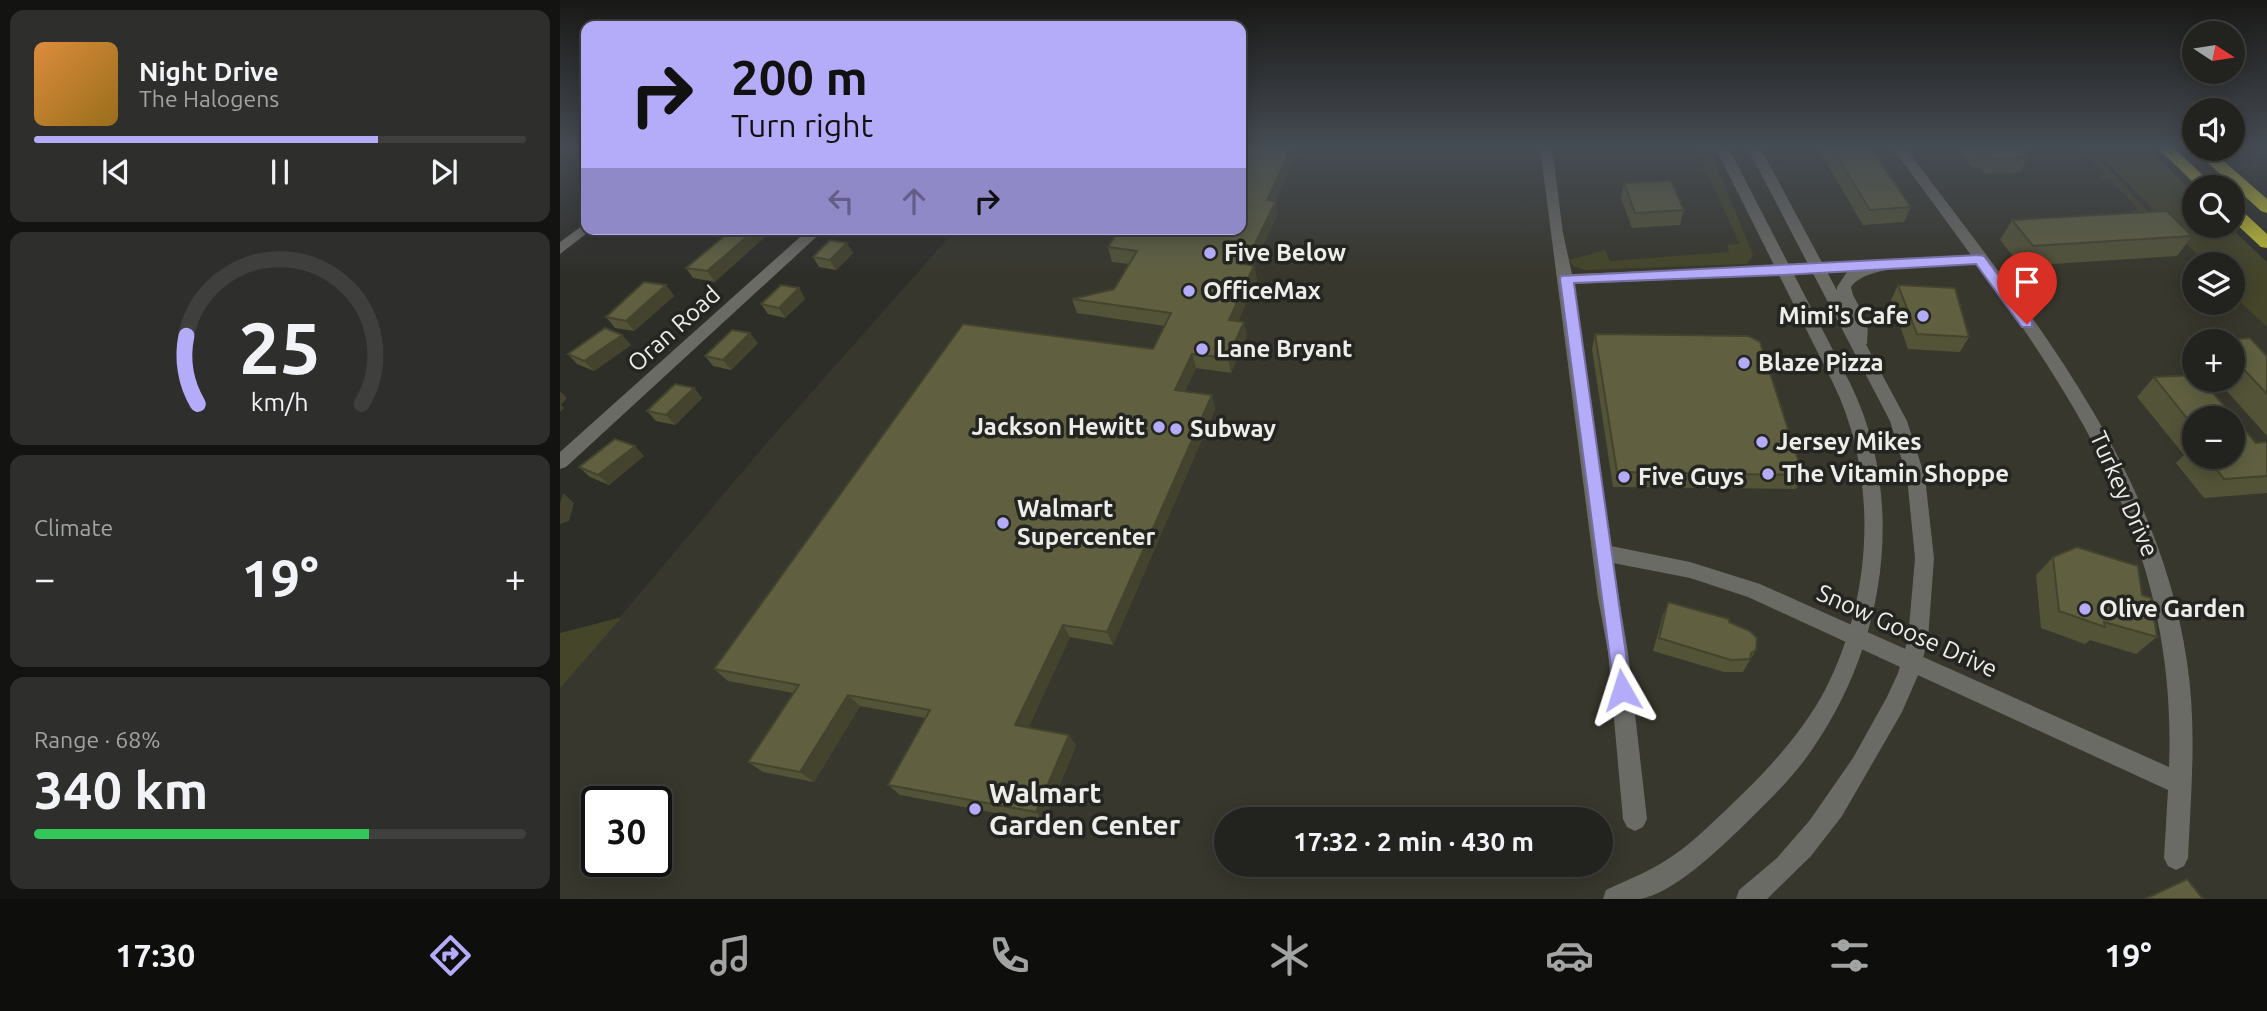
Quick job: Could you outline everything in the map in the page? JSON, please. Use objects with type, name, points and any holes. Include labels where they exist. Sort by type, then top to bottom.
[{"type":"highway","points":[[2245,189],[2267,208]]},
{"type":"highway","points":[[2248,189],[2267,202]]},
{"type":"highway","points":[[2245,223],[2267,243]]},
{"type":"street","points":[[1551,189],[1618,652],[1635,818]]},
{"type":"street","points":[[1615,899],[1677,867],[1755,801],[1800,749],[1836,691],[1858,638],[1867,607],[1874,563],[1875,506],[1861,429],[1742,189]]},
{"type":"street","points":[[1748,899],[1772,881],[1848,789],[1884,725],[1912,663],[1924,592],[1925,558],[1920,503],[1910,453],[1892,406],[1776,189]]},
{"type":"street","name":"Turkey Drive","points":[[1928,189],[2068,381],[2116,464],[2157,566],[2177,662],[2181,784],[2176,858]]},
{"type":"street","points":[[560,249],[581,231]]},
{"type":"street","name":"Oran Road","points":[[560,462],[811,235]]},
{"type":"street","points":[[1566,279],[1783,271],[1979,259]]},
{"type":"street","points":[[1859,344],[1860,323],[1845,295],[1844,287],[1852,275],[1882,264]]},
{"type":"street","name":"Snow Goose Drive","points":[[1602,553],[1721,578],[2071,732],[2181,784]]},
{"type":"shaded area","points":[[1246,189],[2141,189],[2182,230],[2182,238],[2190,238],[2204,252],[2182,252],[2182,315],[2245,315],[2245,294],[2267,316],[2267,899],[560,899],[560,688],[766,444],[951,235],[1246,235]]},
{"type":"shaded area","points":[[1714,189],[1726,189],[1753,255],[1747,264],[1585,270],[1573,266],[1569,260],[1605,250],[1610,261],[1729,252],[1727,245],[1740,244]]},
{"type":"shaded area","points":[[2119,189],[2127,189],[2163,227],[2133,215],[2130,211],[2137,211]]},
{"type":"shaded area","points":[[2134,189],[2182,189],[2182,238],[2242,238],[2267,262],[2267,327],[2245,306],[2245,252],[2194,252]]},
{"type":"shaded area","points":[[622,617],[560,688],[560,633]]},
{"type":"building","name":"Walmart Supercenter","points":[[1246,189],[1272,189],[1267,200],[1276,201],[1245,264],[1254,266],[1229,320],[1244,322],[1228,358],[1192,354],[1175,390],[1212,395],[1107,632],[1063,625],[1015,725],[1069,735],[1036,812],[888,785],[930,710],[848,695],[800,772],[748,762],[799,685],[714,669],[963,324],[1153,349],[1171,313],[1072,299],[1114,289],[1137,251],[1108,247],[1115,235],[1246,235]]},
{"type":"building","points":[[1626,189],[1675,189],[1684,210],[1635,213]]},
{"type":"building","points":[[1857,189],[1899,189],[1911,207],[1870,210]]},
{"type":"building","points":[[2167,211],[2182,226],[2182,237],[2033,246],[2012,220]]},
{"type":"building","points":[[726,235],[749,235],[707,271],[686,268]]},
{"type":"building","points":[[830,240],[847,243],[830,260],[813,257]]},
{"type":"building","points":[[644,282],[666,285],[626,321],[606,317]]},
{"type":"building","points":[[781,285],[799,288],[779,308],[761,304]]},
{"type":"building","points":[[1898,285],[1955,288],[1969,337],[1917,334]]},
{"type":"building","points":[[605,328],[622,335],[584,361],[568,354]]},
{"type":"building","points":[[732,330],[750,333],[723,360],[705,356]]},
{"type":"building","points":[[1595,334],[1749,336],[1760,342],[1803,475],[1617,472]]},
{"type":"building","points":[[2245,338],[2250,338],[2267,356],[2267,394],[2245,371]]},
{"type":"building","points":[[2182,376],[2182,392],[2212,392],[2224,406],[2182,406],[2182,412],[2154,377]]},
{"type":"building","points":[[675,384],[694,388],[666,415],[647,411]]},
{"type":"building","points":[[2245,430],[2256,443],[2267,442],[2267,476],[2224,479],[2216,469],[2245,469]]},
{"type":"building","points":[[615,439],[635,446],[598,475],[579,467]]},
{"type":"building","points":[[2077,547],[2138,566],[2142,595],[2151,598],[2157,637],[2104,622],[2105,627],[2059,611],[2053,557]]},
{"type":"building","points":[[1668,602],[1729,619],[1729,622],[1750,631],[1757,638],[1756,650],[1751,653],[1750,659],[1731,660],[1659,638]]},
{"type":"building","points":[[2187,879],[2203,899],[2145,899]]},
{"type":"place","name":"Five Below","points":[[1210,253]]},
{"type":"place","name":"OfficeMax","points":[[1189,291]]},
{"type":"place","name":"Mimi's Cafe","points":[[1923,316]]},
{"type":"place","name":"Lane Bryant","points":[[1202,349]]},
{"type":"place","name":"Blaze Pizza","points":[[1744,363]]},
{"type":"place","name":"Jackson Hewitt","points":[[1159,427]]},
{"type":"place","name":"Subway","points":[[1176,429]]},
{"type":"place","name":"Jersey Mikes","points":[[1762,442]]},
{"type":"place","name":"The Vitamin Shoppe","points":[[1768,474]]},
{"type":"place","name":"Five Guys","points":[[1624,477]]},
{"type":"place","name":"Walmart Supercenter","points":[[1003,523]]},
{"type":"place","name":"Olive Garden","points":[[2085,609]]},
{"type":"place","name":"Walmart Garden Center","points":[[975,809]]},
{"type":"route","points":[[1622,690],[1566,279],[1783,271],[1979,259],[2027,324]]}]
